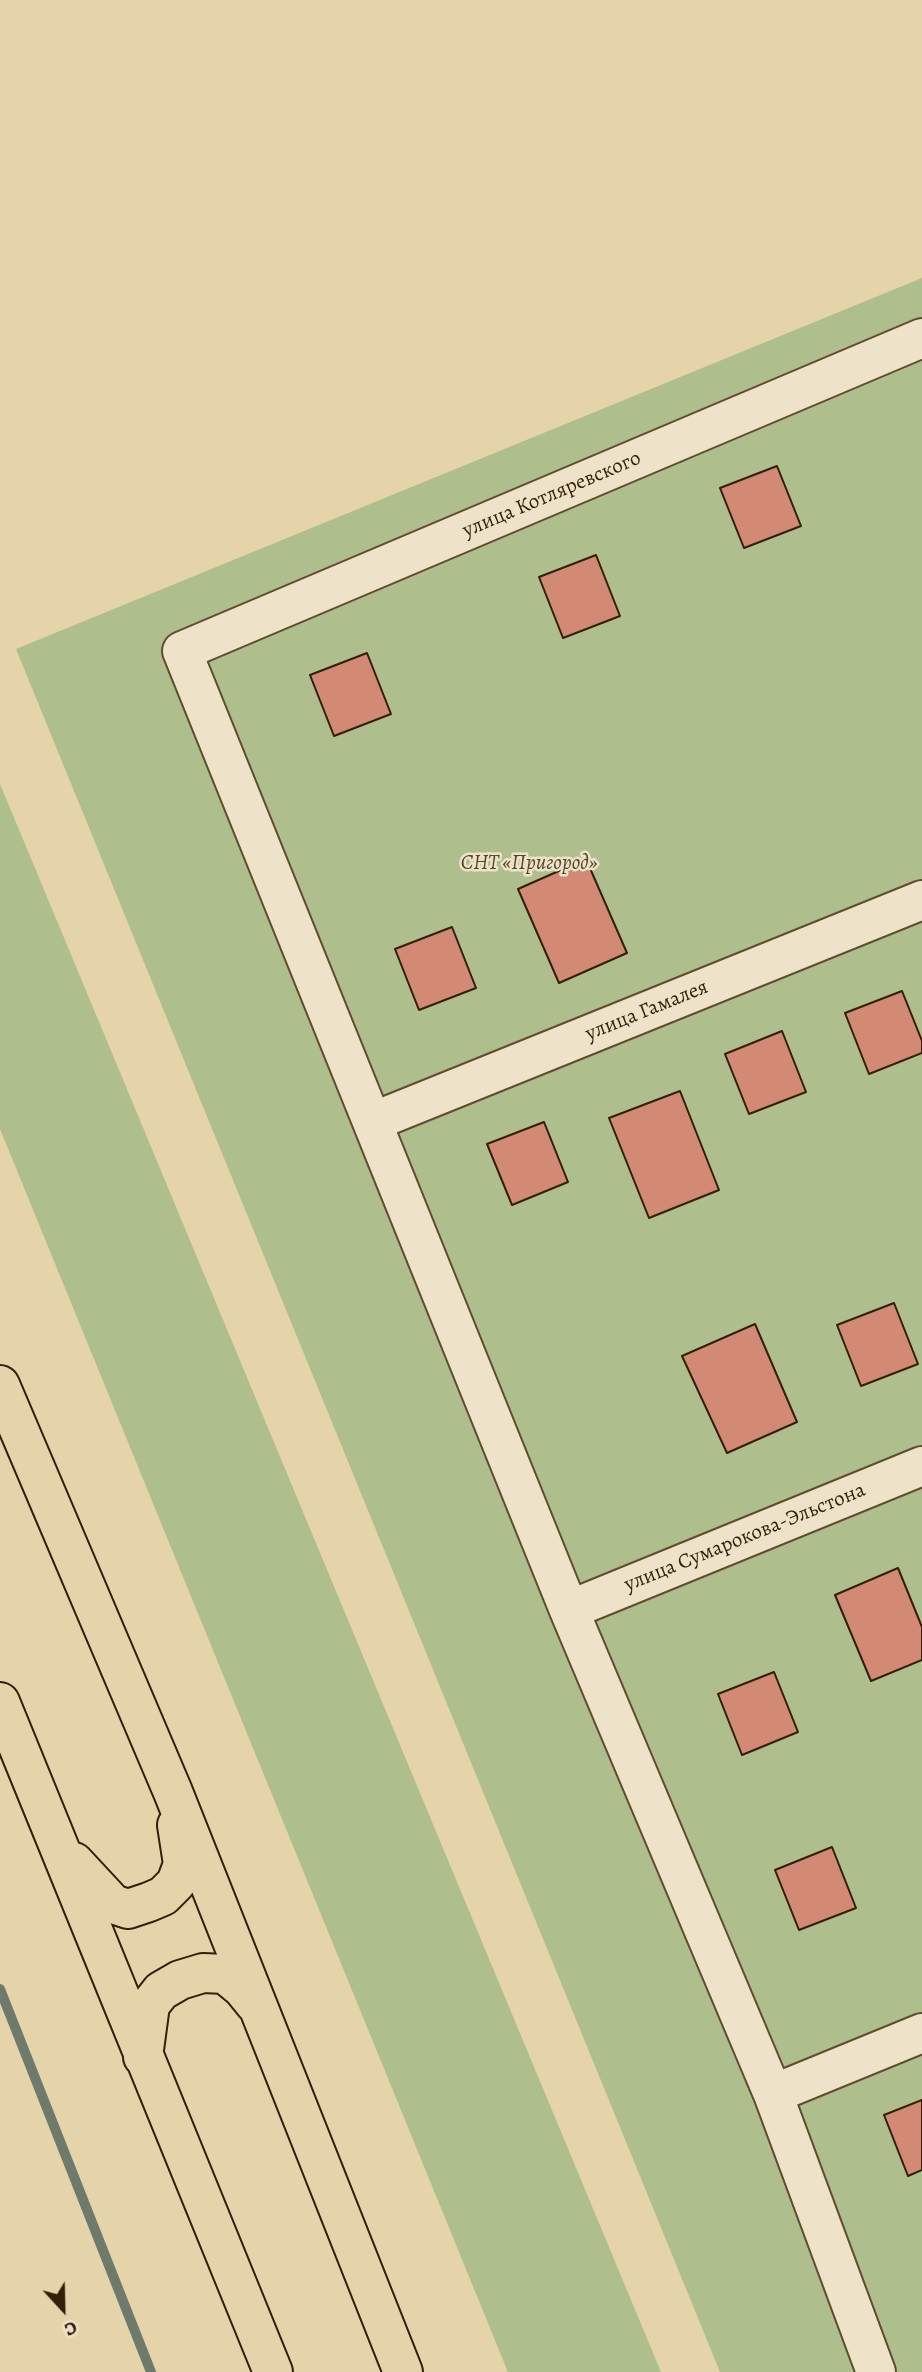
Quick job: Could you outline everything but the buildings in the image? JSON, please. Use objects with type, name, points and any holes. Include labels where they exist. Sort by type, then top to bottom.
[{"type":"main road","points":[[0,1385],[173,1792],[403,2372]]},
{"type":"main road","points":[[0,1702],[273,2372]]},
{"type":"main road","points":[[57,1842],[92,1885],[113,1904],[128,1909],[163,1896],[176,1883],[183,1864],[173,1792]]},
{"type":"main road","points":[[143,2057],[150,2005],[161,1991],[180,1980],[203,1973],[225,1974],[242,1988],[263,2014]]},
{"type":"street","name":"улица Котляревского","points":[[372,1122],[182,651],[922,338]]},
{"type":"street","name":"улица Гамалея","points":[[372,1122],[922,900]]},
{"type":"street","points":[[372,1122],[569,1610],[773,2094],[876,2372]]},
{"type":"street","name":"улица Сумарокова-Эльстона","points":[[569,1610],[922,1466]]},
{"type":"street","points":[[773,2094],[922,2033]]},
{"type":"green space","name":"СНТ «Пригород»","points":[[922,278],[922,2372],[720,2372],[16,649]]},
{"type":"green space","points":[[0,784],[661,2372],[508,2372],[0,1129]]},
{"type":"waterway","points":[[0,1989],[151,2372]]}]
